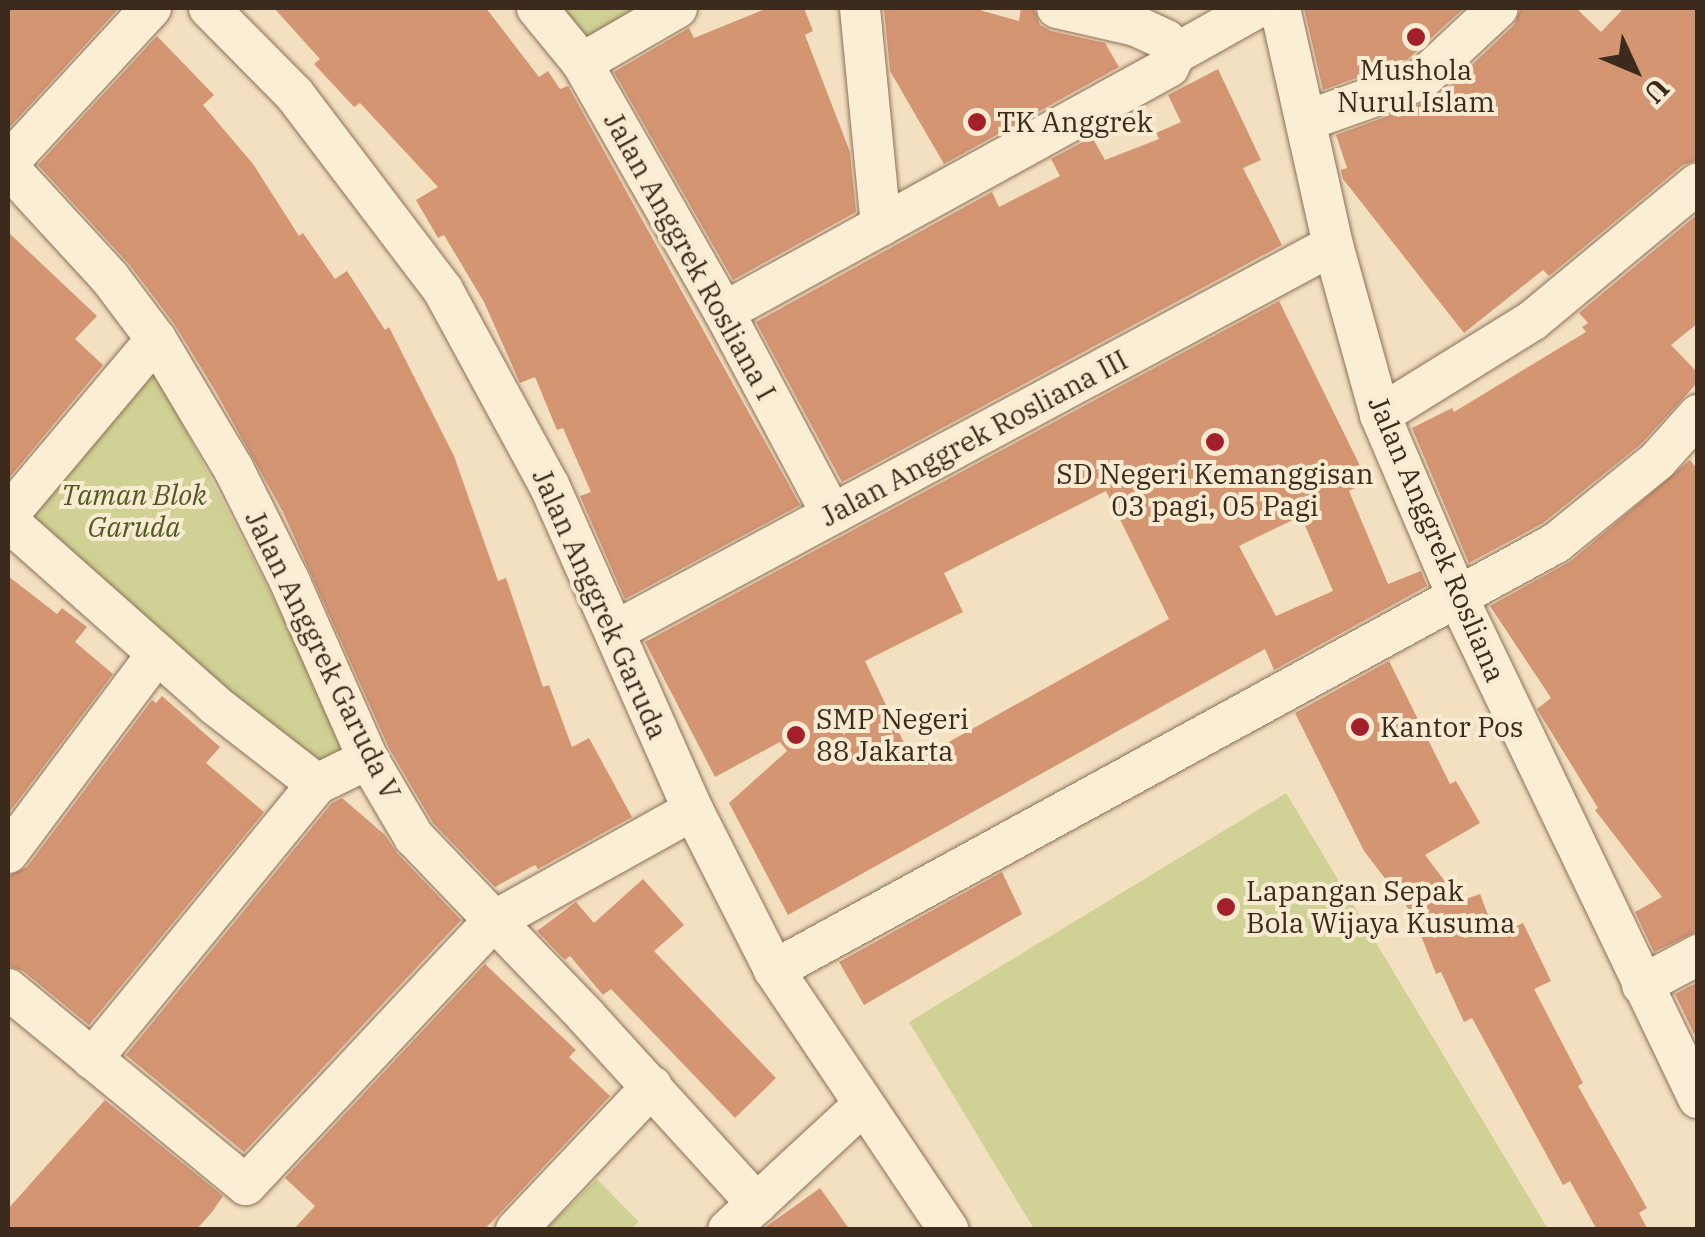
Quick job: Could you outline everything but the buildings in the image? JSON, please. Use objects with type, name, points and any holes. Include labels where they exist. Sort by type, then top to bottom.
[{"type":"street","points":[[8,165],[151,8]]},
{"type":"street","name":"Jalan Anggrek Garuda","points":[[209,8],[296,95],[443,290],[549,485],[693,810],[774,970],[949,1230]]},
{"type":"street","name":"Jalan Anggrek Rosliana I","points":[[537,8],[582,64],[724,312],[831,513]]},
{"type":"street","points":[[582,64],[677,8]]},
{"type":"street","points":[[860,8],[880,226]]},
{"type":"street","points":[[1057,8],[1136,26],[1166,40],[1175,54]]},
{"type":"street","points":[[724,312],[1169,67],[1175,54],[1257,8]]},
{"type":"street","name":"Jalan Anggrek Rosliana","points":[[1280,8],[1333,245],[1380,415],[1458,598],[1698,1098]]},
{"type":"street","points":[[1308,120],[1421,80],[1498,8]]},
{"type":"street","name":"Jalan Anggrek Garuda V","points":[[8,165],[110,278],[156,339],[250,502],[368,759],[414,838],[652,1086],[742,1216]]},
{"type":"street","points":[[1380,415],[1533,320],[1698,183]]},
{"type":"street","name":"Jalan Anggrek Rosliana III","points":[[615,631],[1333,245]]},
{"type":"street","points":[[156,339],[8,518],[157,654],[317,784]]},
{"type":"street","points":[[774,970],[1556,544],[1658,460],[1698,415]]},
{"type":"street","points":[[8,852],[157,654]]},
{"type":"street","points":[[92,1059],[317,784],[368,759]]},
{"type":"street","points":[[8,989],[246,1185],[492,922],[693,810]]},
{"type":"street","points":[[1642,985],[1698,955]]},
{"type":"street","points":[[516,1230],[652,1086]]},
{"type":"street","points":[[742,1216],[864,1104]]},
{"type":"green space","points":[[554,8],[652,8],[582,52]]},
{"type":"green space","name":"Taman Blok Garuda","points":[[149,360],[357,759],[315,777],[238,697],[12,523]]},
{"type":"green space","name":"Lapangan Sepak Bola Wijaya Kusuma","points":[[1286,793],[1548,1229],[1034,1229],[909,1022]]},
{"type":"green space","points":[[597,1179],[639,1222],[631,1229],[546,1229]]},
{"type":"place","name":"Mushola Nurul Islam","points":[[1416,37]]},
{"type":"place","name":"TK Anggrek","points":[[977,122]]},
{"type":"place","name":"SD Negeri Kemanggisan 03 pagi, 05 Pagi","points":[[1215,442]]},
{"type":"place","name":"Kantor Pos","points":[[1360,727]]},
{"type":"place","name":"SMP Negeri 88 Jakarta","points":[[796,735]]},
{"type":"place","name":"Lapangan Sepak Bola Wijaya Kusuma","points":[[1226,907]]}]
